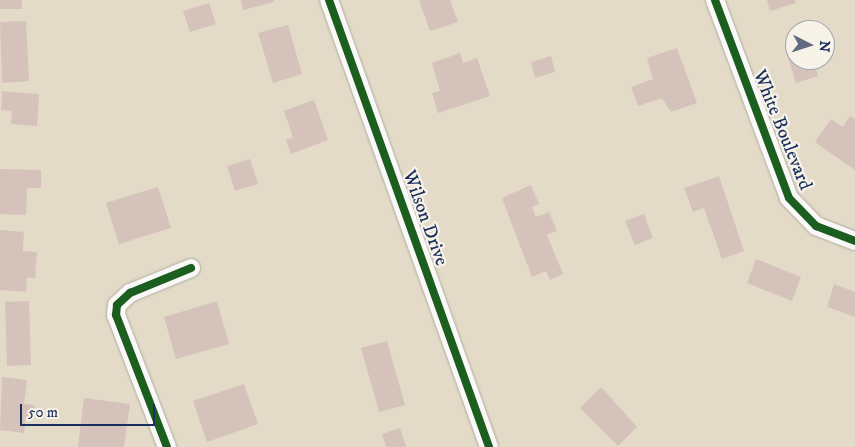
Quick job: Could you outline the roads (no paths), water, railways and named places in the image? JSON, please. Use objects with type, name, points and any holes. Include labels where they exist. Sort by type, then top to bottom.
[{"type":"street","name":"Wilson Drive","points":[[329,0],[489,447]]},
{"type":"street","name":"White Boulevard","points":[[715,0],[789,198],[816,226],[855,241]]},
{"type":"street","points":[[167,447],[116,315],[117,305],[130,293],[191,268]]}]
